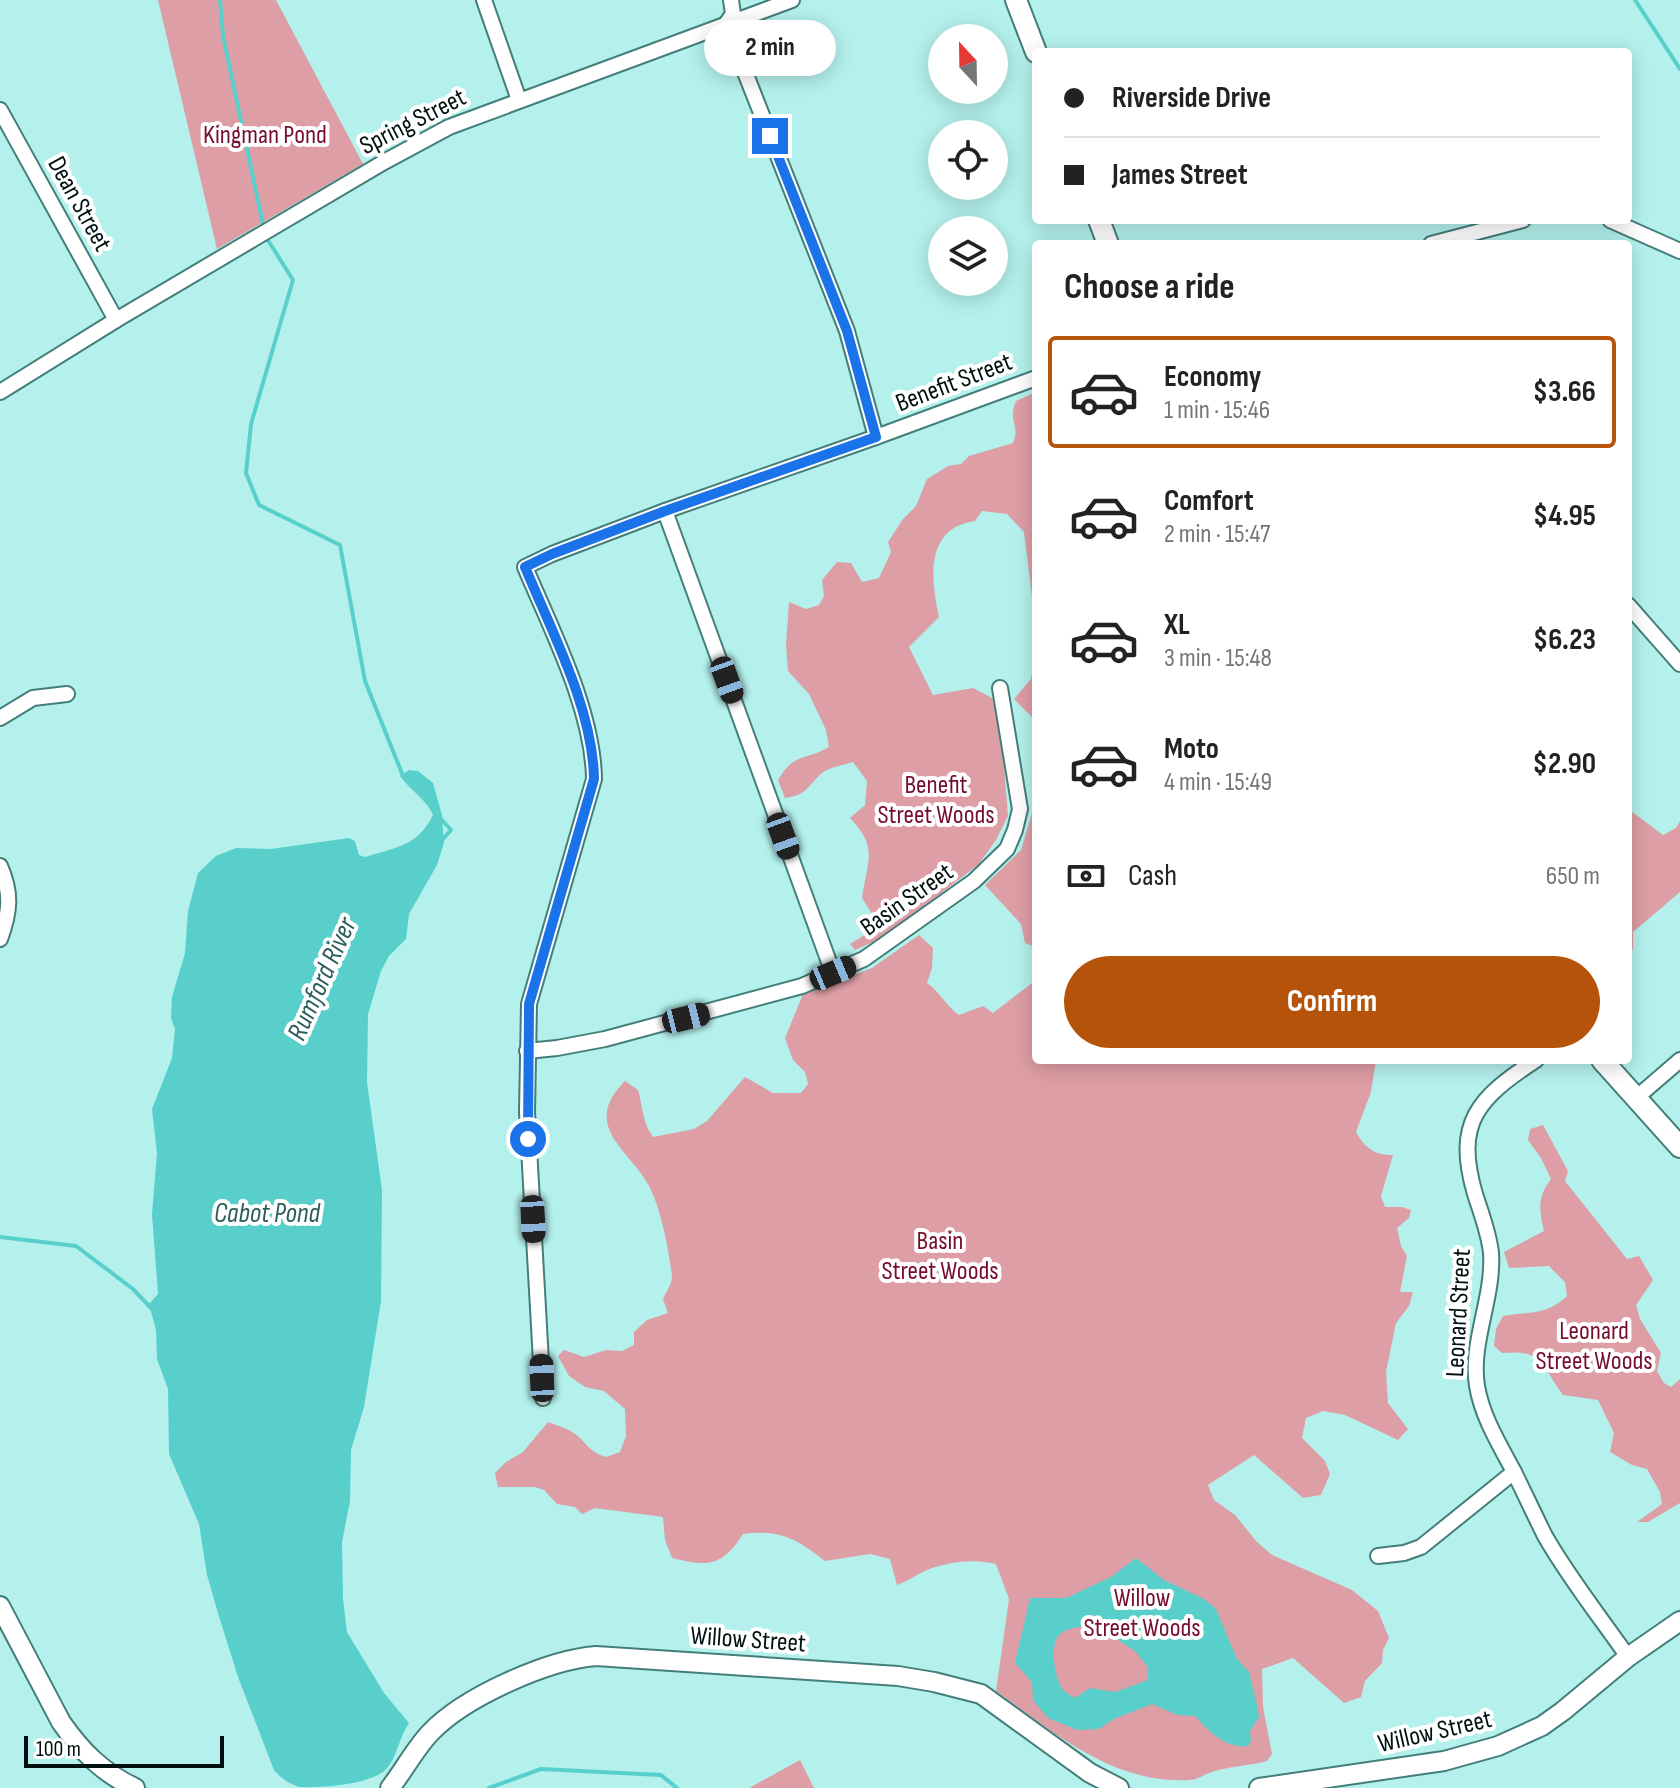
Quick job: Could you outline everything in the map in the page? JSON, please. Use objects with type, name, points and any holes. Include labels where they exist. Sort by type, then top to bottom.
[{"type":"main road","points":[[1016,0],[1034,48]]},
{"type":"main road","points":[[1606,1064],[1680,1147]]},
{"type":"street","points":[[484,0],[519,100]]},
{"type":"street","points":[[731,0],[733,14],[726,24],[847,331],[876,437]]},
{"type":"street","name":"Spring Street","points":[[0,392],[116,320],[449,127],[792,0]]},
{"type":"street","name":"Dean Street","points":[[0,110],[116,320]]},
{"type":"street","points":[[1446,240],[1508,224]]},
{"type":"street","points":[[1619,224],[1680,251]]},
{"type":"street","name":"Benefit Street","points":[[527,1051],[529,1004],[594,779],[592,744],[578,697],[525,567],[665,511],[1032,379]]},
{"type":"street","points":[[665,511],[833,973]]},
{"type":"street","points":[[1632,610],[1680,664]]},
{"type":"street","name":"Basin Street","points":[[527,1051],[605,1039],[802,986],[864,959],[974,881],[1007,849],[1020,809],[1000,688]]},
{"type":"street","points":[[0,718],[33,698],[67,694]]},
{"type":"street","points":[[0,866],[9,892],[9,915],[0,939]]},
{"type":"street","points":[[527,1051],[527,1112],[543,1398]]},
{"type":"street","points":[[1636,1098],[1680,1060]]},
{"type":"street","name":"Leonard Street","points":[[1530,1064],[1489,1097],[1476,1112],[1469,1128],[1466,1147],[1468,1164],[1491,1252],[1488,1299],[1476,1364],[1477,1387],[1483,1408],[1545,1535],[1628,1657]]},
{"type":"street","points":[[1378,1556],[1421,1547],[1514,1472]]},
{"type":"street","points":[[0,1606],[73,1739],[98,1767],[135,1788]]},
{"type":"street","name":"Willow Street","points":[[1259,1788],[1405,1768],[1476,1754],[1542,1726],[1628,1657],[1680,1621]]},
{"type":"street","name":"Willow Street","points":[[390,1788],[431,1733],[460,1710],[556,1662],[596,1656],[898,1676],[946,1685],[981,1694],[1090,1773],[1119,1788]]},
{"type":"green space","name":"Kingman Pond","points":[[158,0],[276,0],[363,164],[217,249]]},
{"type":"green space","name":"Benefit Street Woods","points":[[1032,394],[1032,597],[1024,532],[1007,514],[982,511],[975,521],[958,526],[947,534],[939,545],[933,572],[939,617],[909,647],[933,695],[973,688],[996,700],[1008,816],[978,865],[882,938],[855,950],[850,944],[871,931],[877,922],[862,898],[868,847],[850,818],[865,805],[867,781],[853,762],[825,771],[803,792],[793,797],[785,798],[778,780],[795,761],[829,747],[826,730],[809,694],[788,671],[789,602],[806,609],[819,605],[824,596],[822,580],[837,562],[851,563],[862,582],[879,578],[891,552],[888,542],[916,506],[927,479],[948,466],[961,464],[969,456],[1013,443],[1016,401]]},
{"type":"green space","name":"Benefit Street Woods","points":[[1032,673],[1032,717],[1014,699],[1031,679]]},
{"type":"green space","points":[[1632,812],[1663,835],[1676,828],[1680,821],[1680,892],[1633,932],[1632,951]]},
{"type":"green space","points":[[1032,813],[1032,946],[1025,943],[1021,924],[985,885],[1021,850]]},
{"type":"green space","name":"Basin Street Woods","points":[[919,935],[933,948],[927,983],[959,1015],[983,1006],[993,1013],[1032,983],[1032,1064],[1375,1064],[1371,1092],[1356,1132],[1371,1150],[1393,1155],[1381,1196],[1385,1207],[1411,1210],[1409,1218],[1397,1228],[1407,1256],[1400,1292],[1413,1292],[1409,1306],[1396,1323],[1386,1372],[1388,1403],[1408,1429],[1398,1440],[1345,1415],[1323,1411],[1306,1418],[1302,1438],[1325,1461],[1330,1474],[1321,1495],[1303,1498],[1254,1455],[1208,1485],[1214,1500],[1235,1515],[1272,1555],[1352,1590],[1378,1611],[1389,1638],[1383,1650],[1382,1663],[1365,1681],[1361,1697],[1344,1703],[1293,1658],[1262,1669],[1263,1707],[1272,1754],[1267,1761],[1219,1770],[1192,1780],[1161,1779],[1110,1765],[1040,1723],[996,1691],[1009,1599],[996,1564],[972,1561],[948,1564],[897,1585],[890,1559],[870,1554],[825,1561],[787,1537],[767,1533],[743,1534],[721,1558],[713,1562],[695,1563],[672,1558],[665,1540],[663,1517],[595,1508],[582,1514],[575,1507],[557,1504],[544,1490],[535,1487],[498,1487],[495,1473],[523,1452],[548,1422],[572,1432],[601,1455],[606,1457],[620,1452],[626,1436],[625,1409],[604,1391],[585,1387],[569,1376],[558,1356],[564,1350],[584,1357],[606,1350],[622,1351],[634,1345],[634,1332],[647,1320],[668,1313],[663,1299],[672,1276],[661,1218],[649,1186],[613,1136],[608,1124],[607,1111],[612,1097],[625,1081],[638,1090],[645,1120],[653,1137],[694,1129],[707,1121],[745,1077],[773,1093],[801,1093],[808,1084],[805,1072],[793,1060],[785,1038],[803,994],[872,968]]},
{"type":"green space","name":"Leonard Street Woods","points":[[1543,1125],[1568,1171],[1565,1181],[1627,1259],[1639,1256],[1653,1280],[1636,1305],[1640,1319],[1661,1353],[1657,1371],[1664,1383],[1671,1387],[1680,1379],[1680,1503],[1648,1522],[1637,1522],[1662,1504],[1660,1492],[1647,1469],[1632,1465],[1610,1452],[1614,1433],[1598,1400],[1563,1395],[1534,1357],[1516,1352],[1502,1353],[1494,1346],[1496,1329],[1503,1316],[1545,1310],[1567,1296],[1565,1282],[1549,1266],[1509,1268],[1504,1252],[1544,1231],[1540,1204],[1551,1179],[1528,1140],[1530,1129]]},
{"type":"green space","points":[[800,1760],[814,1788],[749,1788]]},
{"type":"water","name":"Cabot Pond","points":[[409,770],[418,771],[433,783],[442,815],[444,843],[437,865],[409,914],[406,939],[389,956],[381,971],[368,1014],[367,1082],[382,1190],[381,1301],[364,1407],[351,1450],[350,1501],[342,1542],[347,1632],[384,1693],[409,1723],[391,1763],[381,1773],[359,1782],[299,1787],[274,1770],[238,1677],[218,1613],[207,1575],[199,1524],[169,1454],[168,1389],[157,1359],[156,1330],[149,1304],[158,1294],[152,1214],[157,1153],[152,1109],[172,1058],[175,1029],[171,1018],[172,997],[185,953],[188,911],[198,873],[216,856],[236,848],[271,849],[349,838],[355,841],[359,855],[365,857],[405,844],[420,834],[433,815],[400,776]]},
{"type":"water","points":[[1136,1558],[1164,1580],[1204,1599],[1216,1609],[1237,1659],[1249,1672],[1257,1705],[1259,1717],[1250,1731],[1248,1746],[1225,1742],[1195,1716],[1177,1715],[1152,1704],[1114,1719],[1099,1729],[1077,1730],[1048,1718],[1033,1700],[1032,1682],[1015,1663],[1030,1598],[1066,1598],[1111,1577]],"holes":[[[1096,1626],[1135,1651],[1148,1667],[1148,1680],[1115,1692],[1090,1688],[1075,1698],[1065,1692],[1058,1680],[1054,1647],[1059,1635],[1067,1630]]]},
{"type":"waterway","name":"Rumford River","points":[[220,0],[223,36],[264,229]]},
{"type":"waterway","points":[[1635,0],[1680,69]]},
{"type":"waterway","name":"Rumford River","points":[[266,237],[293,280],[251,424],[246,473],[259,505],[340,545],[365,681],[403,776]]},
{"type":"waterway","name":"Rumford River","points":[[440,818],[451,830],[441,841]]},
{"type":"waterway","points":[[0,1237],[76,1246],[133,1289],[151,1308]]},
{"type":"waterway","name":"Rumford River","points":[[489,1788],[541,1769],[661,1775],[677,1788]]},
{"type":"route","points":[[528,1139],[529,1004],[594,779],[592,744],[578,697],[525,567],[665,511],[876,437],[847,331],[770,136]]},
{"type":"park label","name":"Willow Street Woods","points":[[1142,1613]]}]
